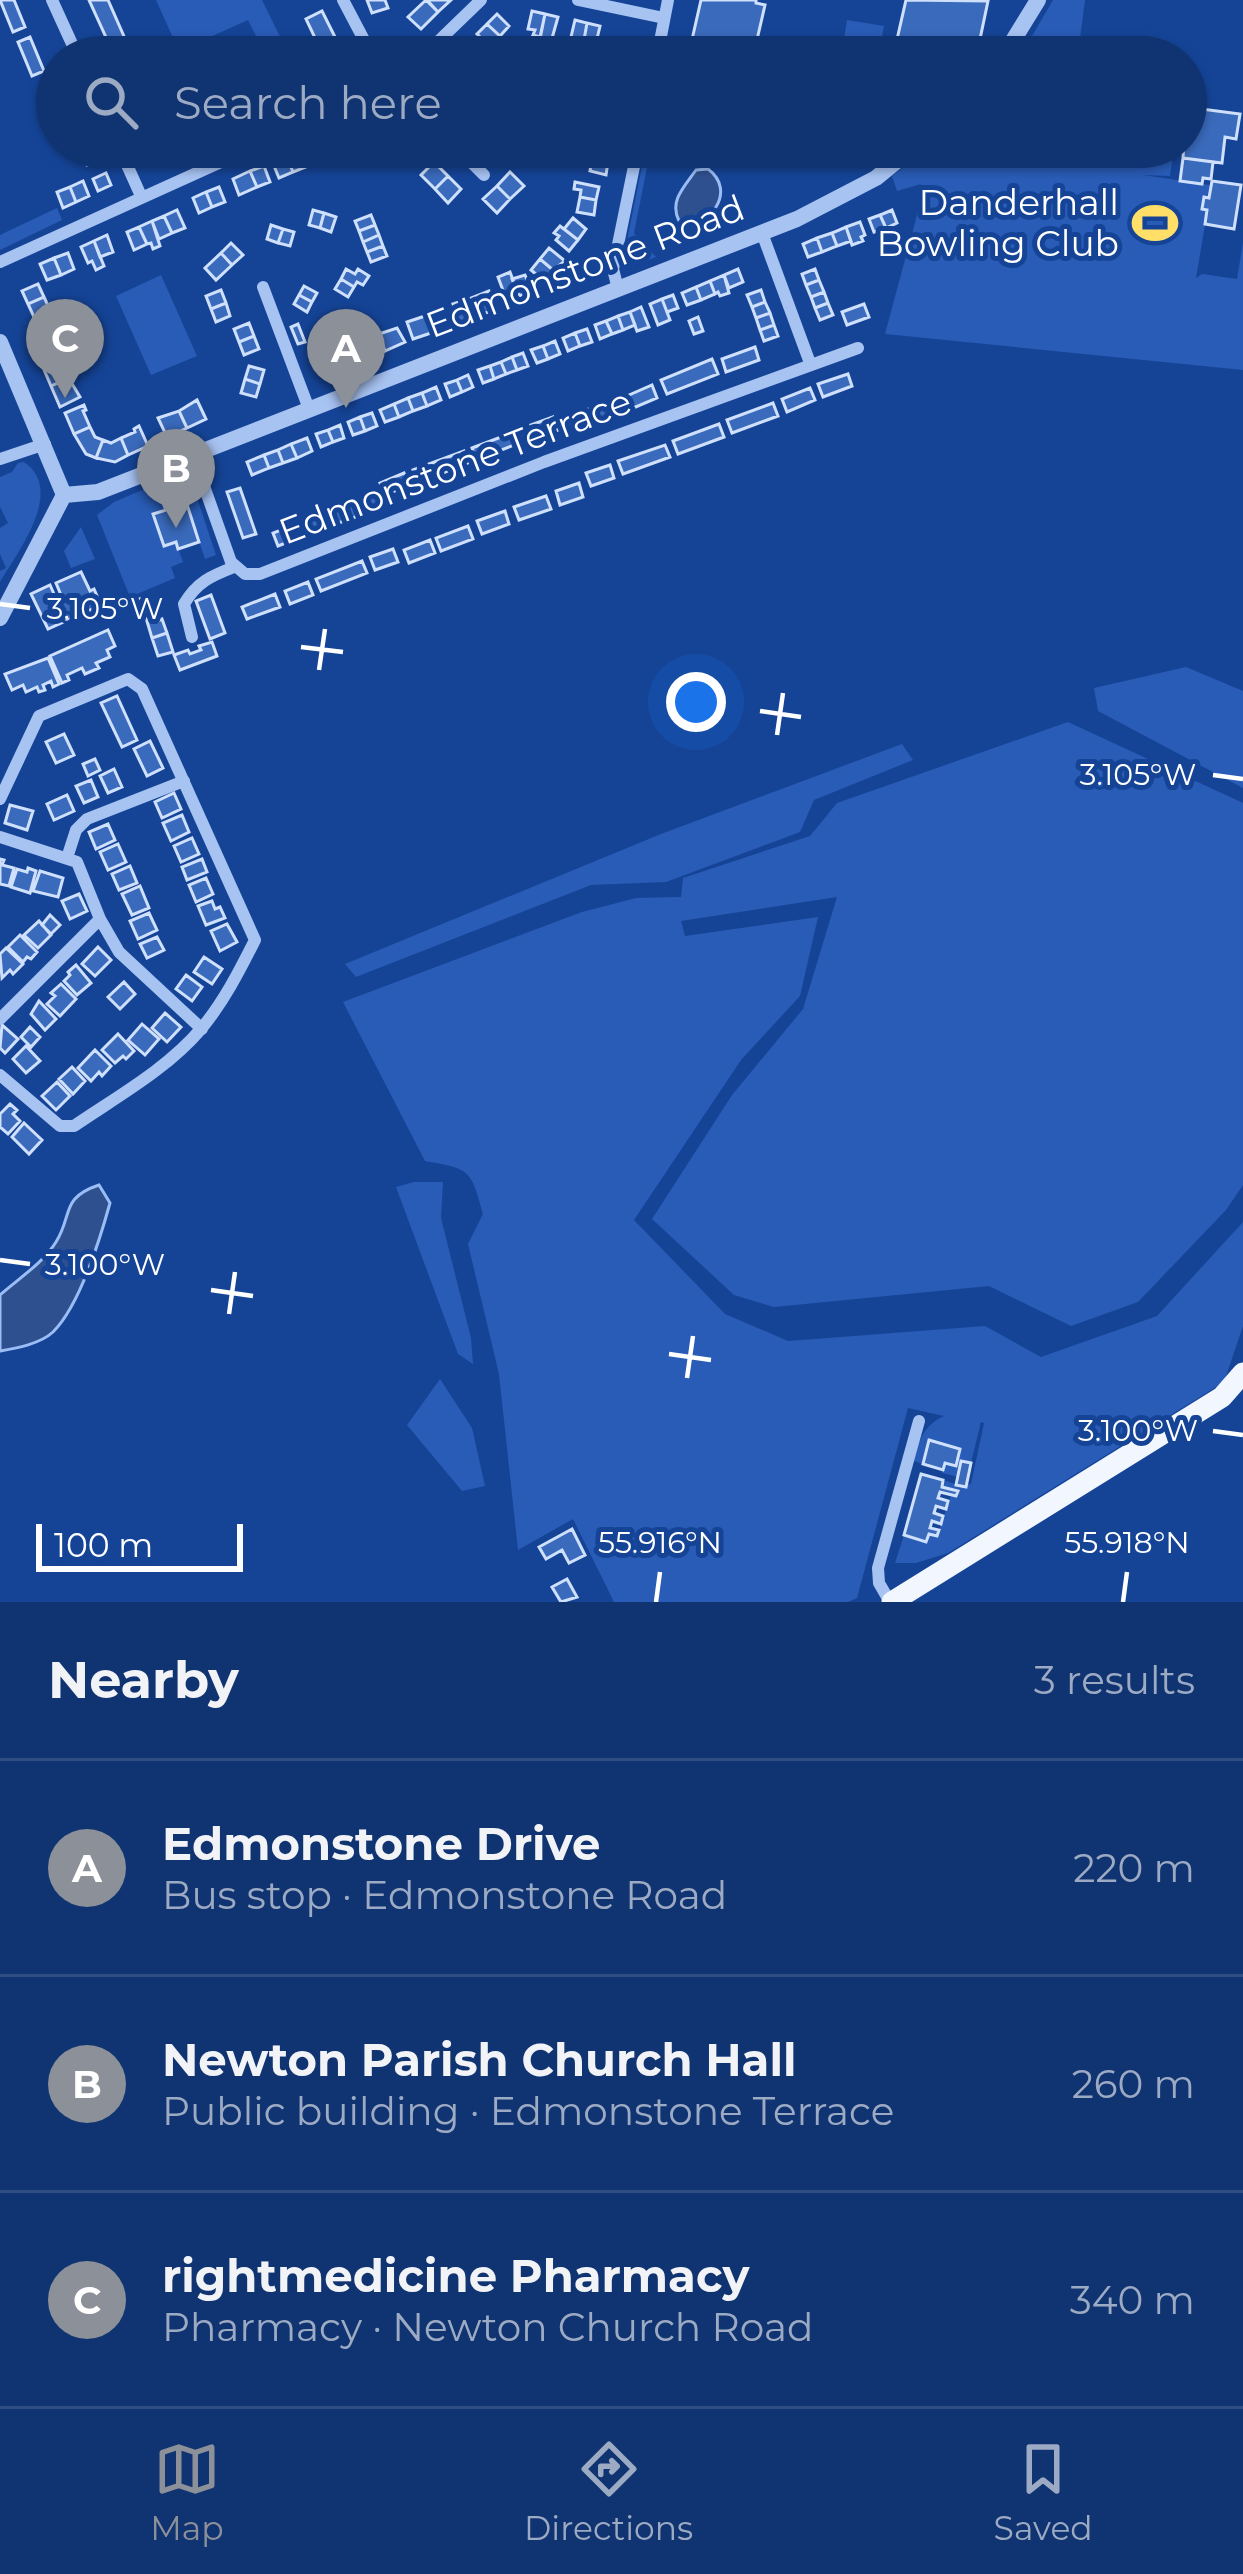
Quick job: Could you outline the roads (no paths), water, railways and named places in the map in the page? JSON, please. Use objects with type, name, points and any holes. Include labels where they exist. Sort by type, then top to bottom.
[{"type":"main road","points":[[891,1602],[1222,1397],[1243,1372]]},
{"type":"street","points":[[52,0],[68,36]]},
{"type":"street","points":[[343,0],[362,36]]},
{"type":"street","points":[[444,36],[482,0]]},
{"type":"street","points":[[578,0],[664,17]]},
{"type":"street","points":[[661,36],[668,0]]},
{"type":"street","points":[[1016,36],[1038,0]]},
{"type":"street","points":[[128,168],[141,196]]},
{"type":"street","points":[[0,262],[206,168]]},
{"type":"street","points":[[477,168],[484,175]]},
{"type":"street","points":[[618,289],[613,269],[634,168]]},
{"type":"street","name":"Edmonstone Road","points":[[64,495],[90,494],[762,233],[839,200],[888,168]]},
{"type":"street","points":[[762,233],[810,363]]},
{"type":"street","points":[[263,287],[309,409]]},
{"type":"street","points":[[0,342],[64,495],[0,618]]},
{"type":"street","name":"Edmonstone Terrace","points":[[234,567],[245,574],[260,574],[544,462],[858,348]]},
{"type":"street","points":[[0,459],[45,444]]},
{"type":"street","points":[[192,637],[184,604],[190,593],[206,577],[234,567],[193,455]]},
{"type":"street","points":[[0,799],[39,716],[128,679],[142,689],[255,940],[202,1029],[162,1066],[74,1126],[60,1126],[0,1075]]},
{"type":"street","points":[[67,858],[76,830],[87,819],[184,781]]},
{"type":"street","points":[[0,837],[77,862],[119,952],[202,1029]]},
{"type":"street","points":[[0,1019],[100,919]]},
{"type":"street","points":[[891,1602],[879,1583],[878,1568],[919,1421]]},
{"type":"place","name":"Danderhall Bowling Club","points":[[1155,223]]},
{"type":"place","name":"rightmedicine Pharmacy","points":[[65,398]]},
{"type":"place","name":"Edmonstone Drive","points":[[346,408]]},
{"type":"place","name":"Newton Parish Church Hall","points":[[176,528]]}]
